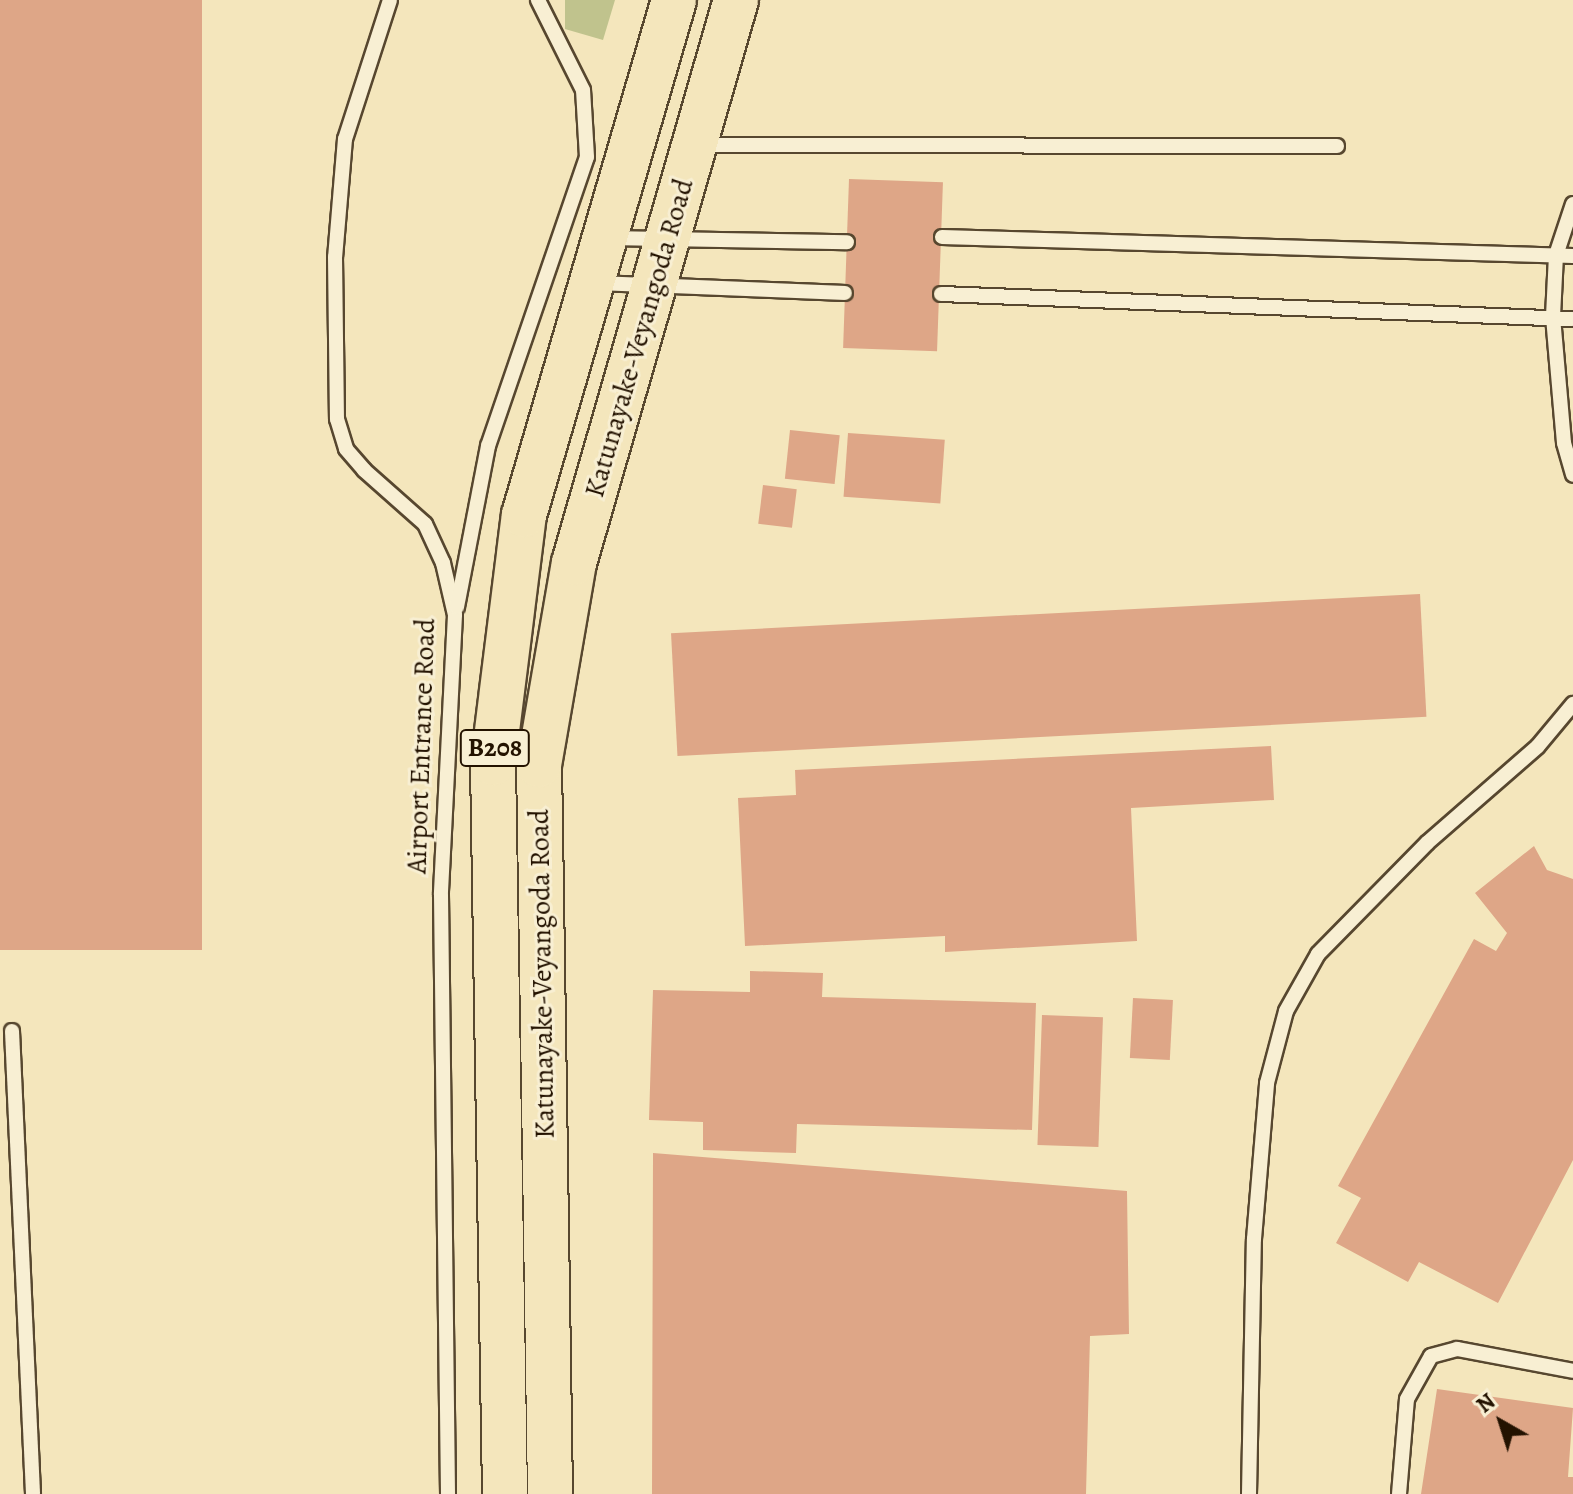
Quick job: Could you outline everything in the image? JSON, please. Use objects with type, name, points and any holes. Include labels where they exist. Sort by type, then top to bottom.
[{"type":"main road","name":"Katunayake-Veyangoda Road","points":[[505,1494],[493,763],[524,515],[589,283],[674,0]]},
{"type":"main road","name":"Katunayake-Veyangoda Road","points":[[550,1494],[539,765],[574,563],[736,0]]},
{"type":"lane","name":"Airport Entrance Road","points":[[390,0],[345,139],[335,257],[337,419],[355,459],[425,524],[443,563],[455,615],[441,895],[448,1494]]},
{"type":"lane","points":[[455,615],[488,446],[587,157],[583,90],[538,0]]},
{"type":"lane","points":[[696,145],[1337,146]]},
{"type":"lane","points":[[1573,204],[1556,255],[1553,317],[1564,443],[1573,475]]},
{"type":"lane","points":[[942,237],[1573,256]]},
{"type":"lane","points":[[604,238],[847,242]]},
{"type":"lane","points":[[589,283],[845,293]]},
{"type":"lane","points":[[941,294],[1573,319]]},
{"type":"lane","points":[[1249,1494],[1255,1224],[1267,1083],[1286,1011],[1318,954],[1427,843],[1538,746],[1573,704]]},
{"type":"lane","points":[[12,1031],[33,1494]]},
{"type":"lane","points":[[1399,1494],[1407,1399],[1431,1356],[1457,1349],[1573,1371]]},
{"type":"green space","points":[[565,0],[615,0],[603,40],[565,29]]},
{"type":"building","points":[[0,0],[202,0],[202,950],[0,950]]},
{"type":"building","points":[[849,179],[943,182],[937,351],[843,348]]},
{"type":"building","points":[[790,430],[840,435],[835,484],[785,479]]},
{"type":"building","points":[[848,433],[945,440],[940,504],[844,497]]},
{"type":"building","points":[[763,485],[797,489],[792,528],[758,524]]},
{"type":"building","points":[[1420,594],[1426,717],[677,756],[671,633]]},
{"type":"building","points":[[1271,746],[1274,800],[1131,808],[1137,941],[945,952],[945,936],[745,946],[738,798],[796,795],[795,770]]},
{"type":"building","points":[[1534,846],[1547,870],[1573,879],[1573,1160],[1498,1303],[1419,1262],[1408,1282],[1336,1243],[1361,1198],[1338,1186],[1474,939],[1496,951],[1507,933],[1475,893]]},
{"type":"building","points":[[750,971],[823,973],[822,997],[1036,1003],[1032,1130],[797,1124],[796,1153],[703,1150],[703,1122],[649,1120],[653,990],[750,992]]},
{"type":"building","points":[[1133,998],[1173,1000],[1170,1060],[1130,1058]]},
{"type":"building","points":[[1042,1015],[1103,1017],[1098,1147],[1037,1145]]},
{"type":"building","points":[[653,1153],[1127,1191],[1129,1334],[1090,1336],[1086,1494],[652,1494]]},
{"type":"building","points":[[1437,1389],[1573,1408],[1568,1477],[1573,1477],[1573,1494],[1421,1494]]}]
